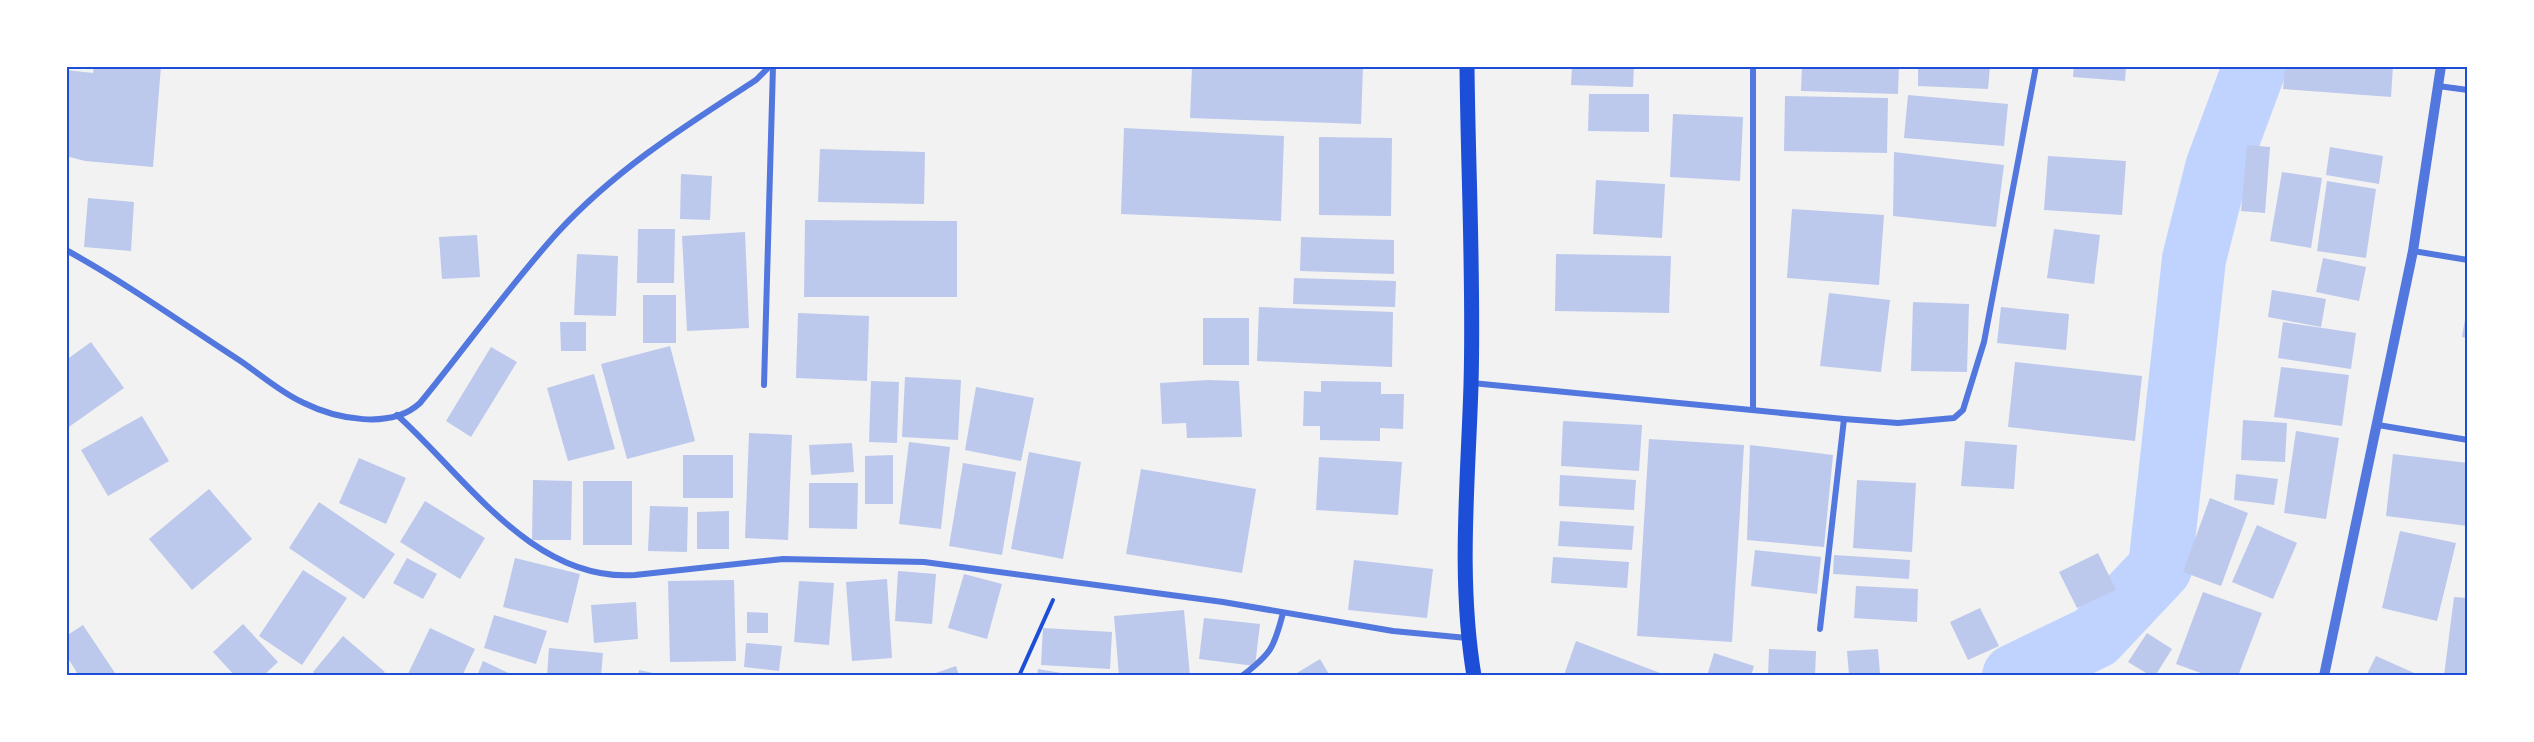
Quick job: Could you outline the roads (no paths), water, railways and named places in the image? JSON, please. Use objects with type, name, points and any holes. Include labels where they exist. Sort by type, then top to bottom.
[{"type":"main road","points":[[1467,66],[1471,383],[1464,557],[1468,638],[1474,676]]},
{"type":"street","points":[[764,385],[772,66]]},
{"type":"street","points":[[66,250],[119,279],[304,403],[359,420],[375,420],[397,415],[413,409],[420,403],[558,232],[595,196],[651,148],[756,80],[772,66]]},
{"type":"street","points":[[1753,66],[1753,410]]},
{"type":"street","points":[[1471,383],[1844,419],[1908,422],[1954,418],[1963,410],[1984,342],[2036,66]]},
{"type":"street","points":[[2324,676],[2413,251],[2441,66]]},
{"type":"street","points":[[2438,86],[2468,90]]},
{"type":"street","points":[[2413,251],[2468,260]]},
{"type":"street","points":[[397,415],[478,497],[526,541],[562,562],[573,565],[624,575],[783,559],[924,562],[1063,579],[1393,631],[1468,638]]},
{"type":"street","points":[[1820,629],[1844,419]]},
{"type":"street","points":[[2378,425],[2468,440]]},
{"type":"street","points":[[1242,676],[1267,657],[1277,636],[1283,613]]},
{"type":"waterway","points":[[2014,676],[2095,637],[2160,568],[2194,259],[2217,168],[2255,66]]}]
